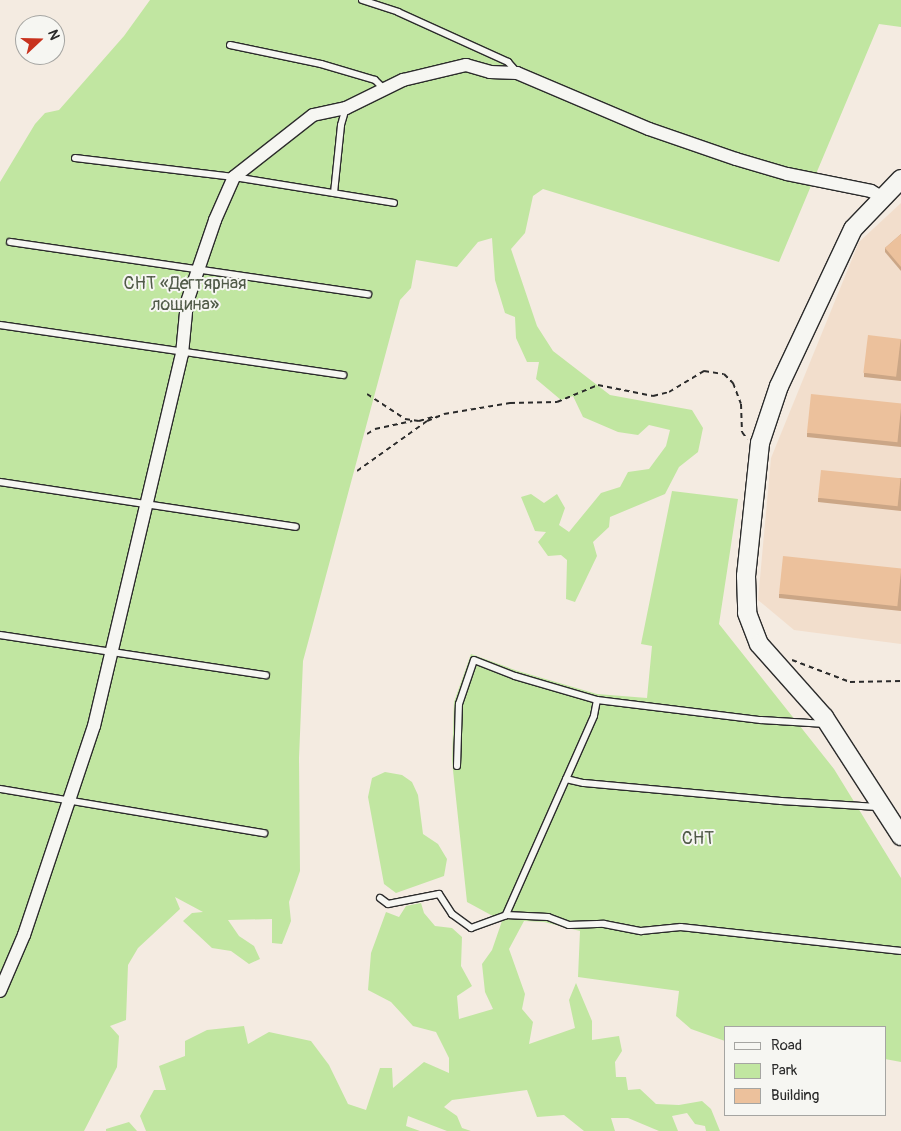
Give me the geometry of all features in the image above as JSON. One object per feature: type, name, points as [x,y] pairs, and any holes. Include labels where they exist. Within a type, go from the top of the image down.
[{"type":"street","points":[[0,991],[24,935],[66,801],[94,726],[109,650],[182,354],[187,302],[234,177],[312,115],[346,108],[403,80],[466,65],[490,72],[517,73],[649,128],[736,159],[787,174],[854,186],[883,198]]},
{"type":"street","points":[[901,179],[853,229],[779,386],[759,456],[746,576],[747,613],[759,644],[829,724],[901,836]]},
{"type":"lane","points":[[362,0],[398,12],[508,62],[517,73]]},
{"type":"lane","points":[[230,45],[321,64],[375,80],[384,89]]},
{"type":"lane","points":[[334,193],[341,125],[346,108]]},
{"type":"lane","points":[[75,158],[234,177],[394,203]]},
{"type":"lane","points":[[10,242],[198,271],[368,294]]},
{"type":"lane","points":[[0,325],[182,354],[343,375]]},
{"type":"lane","points":[[0,482],[147,502],[296,528]]},
{"type":"lane","points":[[0,635],[266,675]]},
{"type":"lane","points":[[457,766],[459,704],[474,660],[515,676],[597,700],[761,720],[829,724]]},
{"type":"lane","points":[[506,915],[594,716],[597,700]]},
{"type":"lane","points":[[566,779],[584,784],[762,800],[882,807]]},
{"type":"lane","points":[[0,790],[264,833]]},
{"type":"lane","points":[[380,898],[388,904],[439,894],[452,914],[471,928],[506,915],[548,917],[569,925],[604,924],[641,931],[681,927],[901,951]]},
{"type":"path","points":[[367,434],[375,429],[444,414],[510,403],[557,402],[598,385],[653,396],[669,392],[704,371],[716,371],[724,374],[733,383],[741,404],[742,432],[759,456]]},
{"type":"path","points":[[367,394],[405,419],[419,420]]},
{"type":"path","points":[[357,470],[427,421],[444,414]]},
{"type":"path","points":[[775,662],[790,660],[805,662],[850,682],[901,681]]},
{"type":"shaded area","points":[[901,203],[901,644],[794,630],[758,600],[771,458],[859,242]]},
{"type":"green space","name":"СНТ «Дегтярная лощина»","points":[[150,0],[901,0],[901,27],[879,24],[779,262],[543,189],[533,196],[525,233],[511,249],[537,326],[553,351],[610,395],[692,410],[703,428],[698,452],[679,467],[665,494],[610,517],[609,527],[593,542],[597,556],[575,602],[566,599],[567,560],[561,555],[548,556],[538,542],[546,532],[535,531],[521,497],[531,494],[544,503],[557,494],[565,508],[559,525],[569,532],[601,493],[620,487],[628,472],[649,469],[666,446],[670,430],[649,425],[638,435],[618,432],[583,417],[573,396],[561,400],[536,379],[539,362],[527,362],[516,338],[515,317],[505,313],[495,280],[492,238],[478,242],[457,267],[416,260],[411,288],[400,300],[303,661],[299,758],[300,871],[289,902],[291,921],[282,944],[272,943],[272,919],[228,920],[239,936],[254,946],[260,959],[249,964],[231,951],[212,948],[183,921],[192,913],[203,912],[175,897],[180,909],[138,948],[128,965],[126,1020],[110,1026],[119,1036],[117,1067],[84,1131],[0,1131],[0,182],[35,124],[45,113],[59,110],[124,36]]},
{"type":"green space","name":"СНТ","points":[[672,491],[738,499],[719,624],[834,769],[901,878],[901,1062],[886,1059],[886,1026],[724,1026],[724,1041],[691,1029],[676,1016],[679,991],[578,977],[580,931],[544,922],[524,921],[509,949],[525,994],[522,1009],[533,1022],[529,1044],[575,1028],[569,1000],[576,983],[592,1021],[592,1040],[619,1036],[622,1051],[615,1062],[616,1077],[626,1077],[628,1090],[640,1089],[656,1104],[679,1105],[702,1101],[711,1109],[720,1131],[706,1131],[705,1126],[695,1124],[687,1113],[672,1116],[678,1131],[659,1131],[628,1118],[611,1118],[615,1131],[584,1131],[564,1115],[537,1117],[527,1090],[452,1100],[444,1107],[457,1116],[462,1128],[471,1131],[447,1131],[408,1116],[406,1126],[420,1131],[146,1131],[140,1116],[154,1090],[166,1090],[159,1066],[185,1056],[185,1041],[207,1030],[244,1026],[248,1044],[269,1032],[311,1041],[329,1065],[348,1104],[366,1110],[380,1068],[392,1068],[393,1088],[424,1062],[449,1073],[449,1058],[436,1032],[413,1026],[391,1002],[368,990],[371,953],[386,912],[399,917],[406,906],[421,903],[424,913],[435,926],[452,928],[462,937],[461,966],[472,986],[457,996],[459,1019],[493,1009],[485,992],[482,964],[492,950],[502,921],[467,902],[452,761],[454,702],[471,654],[518,671],[597,694],[647,698],[652,646],[641,644]]},
{"type":"green space","points":[[385,772],[402,775],[412,782],[418,795],[423,834],[438,844],[447,859],[444,876],[396,893],[384,884],[368,797],[372,778]]},
{"type":"green space","points":[[129,1122],[137,1131],[106,1131],[106,1129]]},
{"type":"building","points":[[901,234],[901,267],[885,248]]},
{"type":"building","points":[[868,335],[901,339],[896,377],[863,373]]},
{"type":"building","points":[[811,394],[901,403],[897,442],[807,433]]},
{"type":"building","points":[[821,470],[901,478],[898,506],[818,498]]},
{"type":"building","points":[[783,556],[901,568],[897,606],[779,594]]}]
